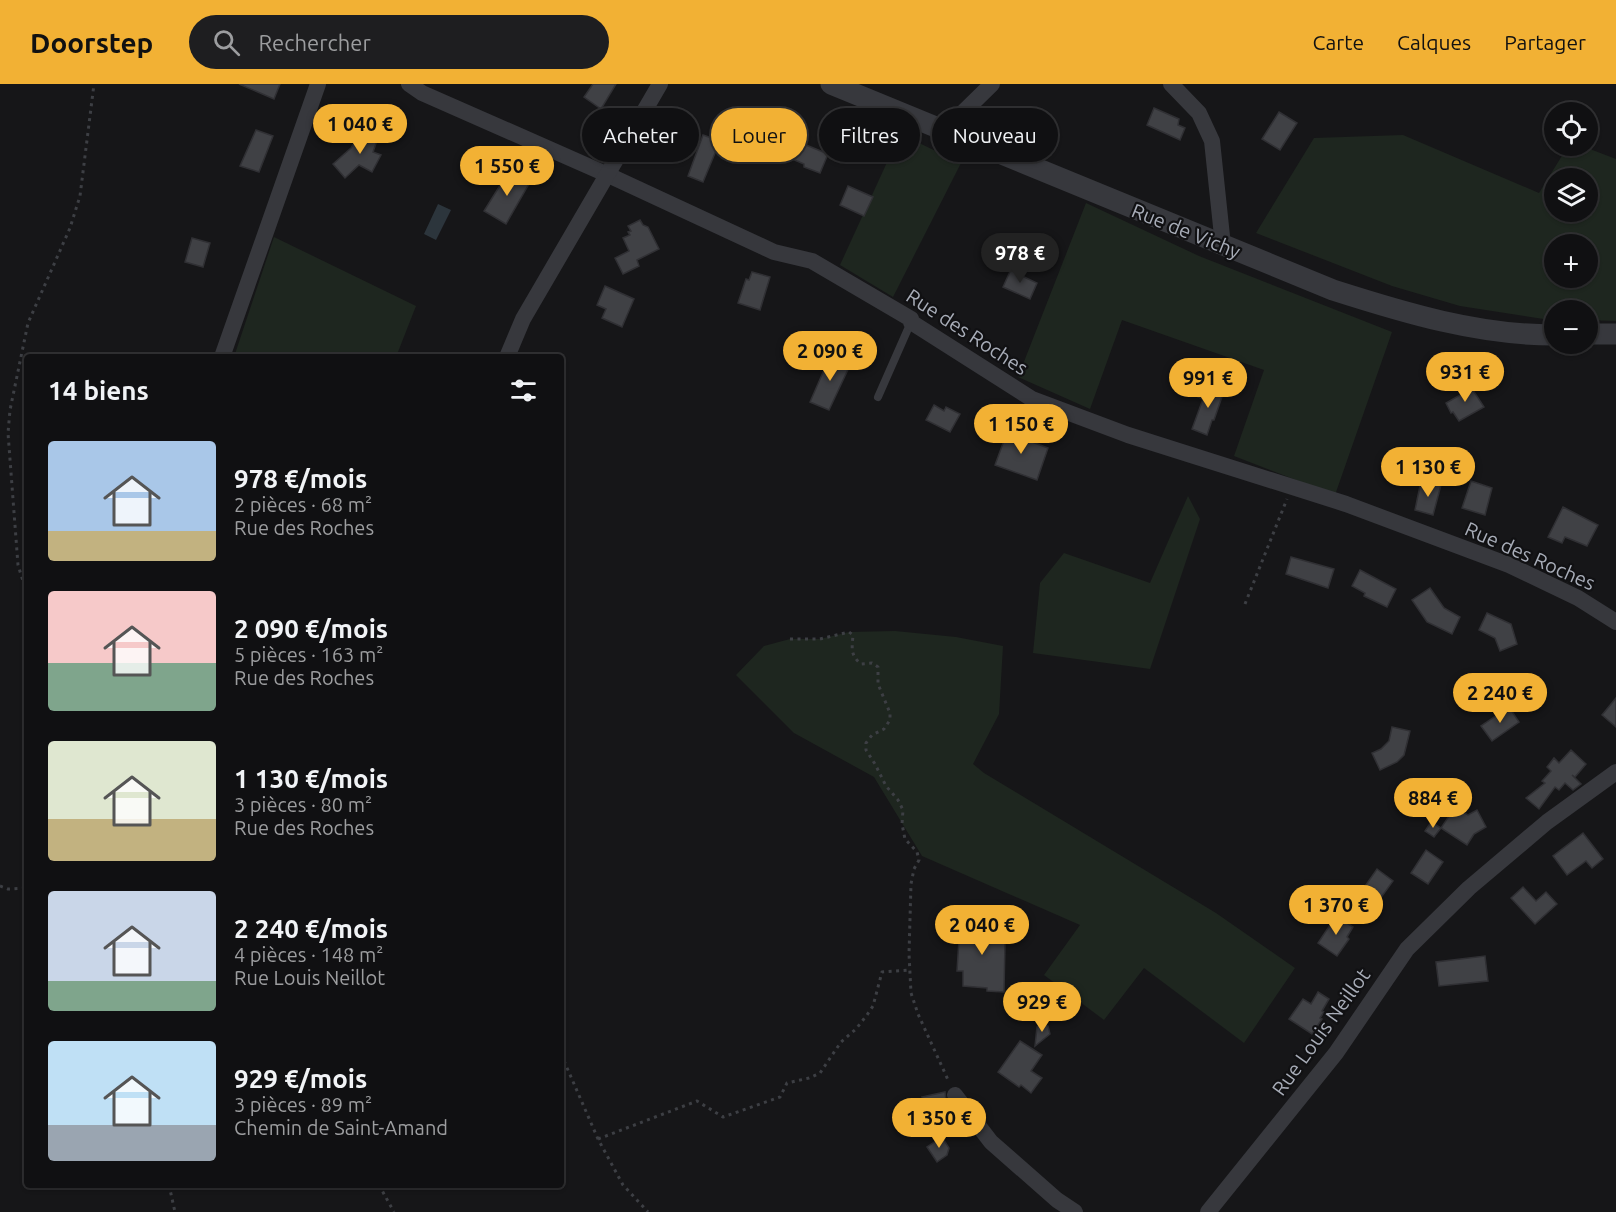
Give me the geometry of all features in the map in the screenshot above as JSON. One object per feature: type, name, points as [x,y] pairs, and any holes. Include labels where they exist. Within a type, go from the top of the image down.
[{"type":"street","points":[[223,354],[318,84]]},
{"type":"street","name":"Rue des Roches","points":[[409,84],[422,93],[606,174],[774,252],[812,261],[910,319],[911,322],[1032,399],[1128,435],[1346,504],[1509,565],[1578,597],[1616,622]]},
{"type":"street","points":[[508,354],[523,319],[660,84]]},
{"type":"street","name":"Rue de Vichy","points":[[831,84],[932,126]]},
{"type":"street","points":[[967,108],[992,84]]},
{"type":"street","points":[[1171,84],[1199,113],[1212,141],[1222,236],[1220,245]]},
{"type":"street","name":"Rue de Vichy","points":[[1019,162],[1333,290],[1401,312],[1469,327],[1544,334]]},
{"type":"street","points":[[1598,334],[1616,334]]},
{"type":"street","name":"Rue Louis Neillot","points":[[1208,1212],[1336,1053],[1407,949],[1469,888],[1538,830],[1616,772]]},
{"type":"street","points":[[955,1095],[991,1142],[1057,1200],[1075,1212]]},
{"type":"lane","points":[[878,397],[911,322]]},
{"type":"path","points":[[24,584],[18,565],[8,433],[10,410],[28,323],[70,228],[80,196],[94,84]]},
{"type":"path","points":[[1245,604],[1292,487]]},
{"type":"path","points":[[790,639],[820,639],[849,632],[854,635],[852,651],[854,658],[861,664],[872,663],[878,667],[878,684],[890,717],[884,729],[872,735],[866,743],[866,750],[886,786],[898,800],[903,810],[902,824],[905,839],[917,852],[919,860],[914,869],[911,884],[911,993],[918,1014],[955,1095]]},
{"type":"path","points":[[0,886],[8,889],[24,888]]},
{"type":"path","points":[[598,1139],[697,1101],[723,1117],[780,1097],[787,1083],[819,1073],[841,1042],[856,1029],[873,1006],[882,972],[910,970]]},
{"type":"path","points":[[564,1061],[598,1139],[623,1185],[648,1212]]},
{"type":"path","points":[[170,1188],[175,1212]]},
{"type":"path","points":[[381,1188],[394,1212]]},
{"type":"shaded area","points":[[1403,135],[1539,193],[1544,185],[1544,222],[1598,222],[1598,168],[1554,168],[1562,156],[1598,156],[1598,152],[1616,159],[1616,321],[1598,320],[1598,300],[1544,300],[1544,319],[1460,306],[1392,286],[1256,233],[1314,138]]},
{"type":"shaded area","points":[[920,144],[932,149],[932,162],[961,163],[893,297],[840,265],[887,162],[920,162]]},
{"type":"shaded area","points":[[1086,203],[1199,256],[1392,332],[1335,495],[1234,456],[1264,370],[1122,320],[1090,409],[1018,377]]},
{"type":"shaded area","points":[[438,204],[451,210],[436,240],[424,234]]},
{"type":"shaded area","points":[[274,237],[416,306],[397,354],[235,354]]},
{"type":"shaded area","points":[[1188,496],[1200,519],[1150,669],[1033,653],[1040,583],[1064,553],[1150,583]]},
{"type":"shaded area","points":[[895,631],[956,637],[1003,646],[999,714],[973,764],[984,773],[1216,913],[1295,968],[1244,1043],[1144,968],[1104,1020],[1044,975],[1080,925],[922,856],[874,777],[794,733],[736,675],[764,646],[790,639],[820,639],[849,632]]},
{"type":"building","points":[[239,84],[280,84],[274,99]]},
{"type":"building","points":[[593,84],[616,84],[602,108],[584,97]]},
{"type":"building","points":[[1154,108],[1179,119],[1178,125],[1185,128],[1180,140],[1147,125]]},
{"type":"building","points":[[1279,112],[1297,123],[1280,150],[1262,139]]},
{"type":"building","points":[[364,129],[379,135],[373,152],[381,155],[372,172],[359,165],[345,178],[333,164],[351,148],[355,141],[359,143]]},
{"type":"building","points":[[256,130],[273,136],[259,172],[240,166]]},
{"type":"building","points":[[703,135],[711,138],[711,162],[703,182],[688,176],[693,162],[699,162],[699,146]]},
{"type":"building","points":[[807,145],[819,150],[819,162],[825,162],[820,173],[804,167],[804,164],[799,162],[807,162]]},
{"type":"building","points":[[509,171],[530,182],[506,224],[484,211]]},
{"type":"building","points":[[848,186],[873,197],[864,216],[840,205]]},
{"type":"building","points":[[640,220],[648,227],[659,249],[637,260],[639,266],[623,274],[615,258],[629,251],[623,238],[630,235],[628,232],[631,231],[628,226]]},
{"type":"building","points":[[192,238],[210,243],[203,267],[185,262]]},
{"type":"building","points":[[1012,267],[1023,273],[1022,276],[1037,283],[1030,299],[1003,287]]},
{"type":"building","points":[[752,272],[770,277],[760,310],[738,303],[746,279],[749,280]]},
{"type":"building","points":[[605,286],[634,299],[622,327],[602,318],[606,309],[597,305]]},
{"type":"building","points":[[831,354],[851,363],[829,410],[810,402]]},
{"type":"building","points":[[1207,385],[1224,391],[1207,435],[1192,429],[1203,399],[1198,397]]},
{"type":"building","points":[[1467,385],[1471,387],[1484,407],[1459,421],[1453,412],[1451,413],[1446,403],[1462,394],[1459,387]]},
{"type":"building","points":[[934,405],[944,411],[946,407],[960,414],[950,432],[926,420]]},
{"type":"building","points":[[1009,427],[1021,431],[1019,437],[1048,448],[1037,480],[995,465]]},
{"type":"building","points":[[1421,481],[1441,485],[1433,515],[1415,510]]},
{"type":"building","points":[[1471,481],[1492,488],[1485,515],[1462,508]]},
{"type":"building","points":[[1563,507],[1598,525],[1587,546],[1565,537],[1562,543],[1548,537]]},
{"type":"building","points":[[1291,557],[1334,569],[1328,588],[1286,574]]},
{"type":"building","points":[[1360,570],[1396,589],[1387,607],[1364,596],[1365,593],[1352,586]]},
{"type":"building","points":[[1430,588],[1444,608],[1460,617],[1452,634],[1427,622],[1412,600]]},
{"type":"building","points":[[1487,613],[1511,624],[1517,644],[1500,651],[1495,638],[1479,630]]},
{"type":"building","points":[[1616,698],[1616,727],[1602,715]]},
{"type":"building","points":[[1509,707],[1519,722],[1492,741],[1481,726]]},
{"type":"building","points":[[1392,727],[1410,731],[1404,755],[1397,762],[1380,770],[1372,753],[1381,749],[1389,741]]},
{"type":"building","points":[[1571,750],[1586,764],[1575,777],[1572,775],[1581,784],[1573,790],[1565,783],[1559,790],[1555,787],[1539,809],[1526,798],[1545,783],[1542,781],[1551,771],[1547,767],[1554,758],[1559,763]]},
{"type":"building","points":[[1455,807],[1468,815],[1477,810],[1486,827],[1474,834],[1467,845],[1441,828]]},
{"type":"building","points":[[1431,822],[1441,828],[1434,837],[1425,831]]},
{"type":"building","points":[[1583,833],[1603,859],[1592,868],[1586,861],[1567,875],[1553,856]]},
{"type":"building","points":[[1426,850],[1443,862],[1428,884],[1411,873]]},
{"type":"building","points":[[1377,869],[1393,881],[1377,903],[1361,892]]},
{"type":"building","points":[[1523,887],[1536,901],[1546,892],[1557,904],[1535,924],[1511,898]]},
{"type":"building","points":[[1336,916],[1353,927],[1347,937],[1349,939],[1337,956],[1318,943]]},
{"type":"building","points":[[960,923],[1002,924],[1002,942],[1005,942],[1004,992],[963,986],[963,971],[957,971]]},
{"type":"building","points":[[1485,956],[1488,981],[1439,986],[1436,962]]},
{"type":"building","points":[[1318,992],[1329,999],[1322,1011],[1324,1012],[1320,1018],[1322,1019],[1312,1034],[1289,1019],[1303,999],[1311,1004]]},
{"type":"building","points":[[1044,1024],[1048,1026],[1050,1034],[1035,1046],[1037,1027]]},
{"type":"building","points":[[1020,1041],[1042,1055],[1031,1071],[1042,1078],[1031,1093],[998,1072]]},
{"type":"building","points":[[945,1092],[946,1100],[928,1108],[922,1097]]},
{"type":"building","points":[[942,1137],[949,1148],[947,1155],[937,1162],[927,1147]]}]
